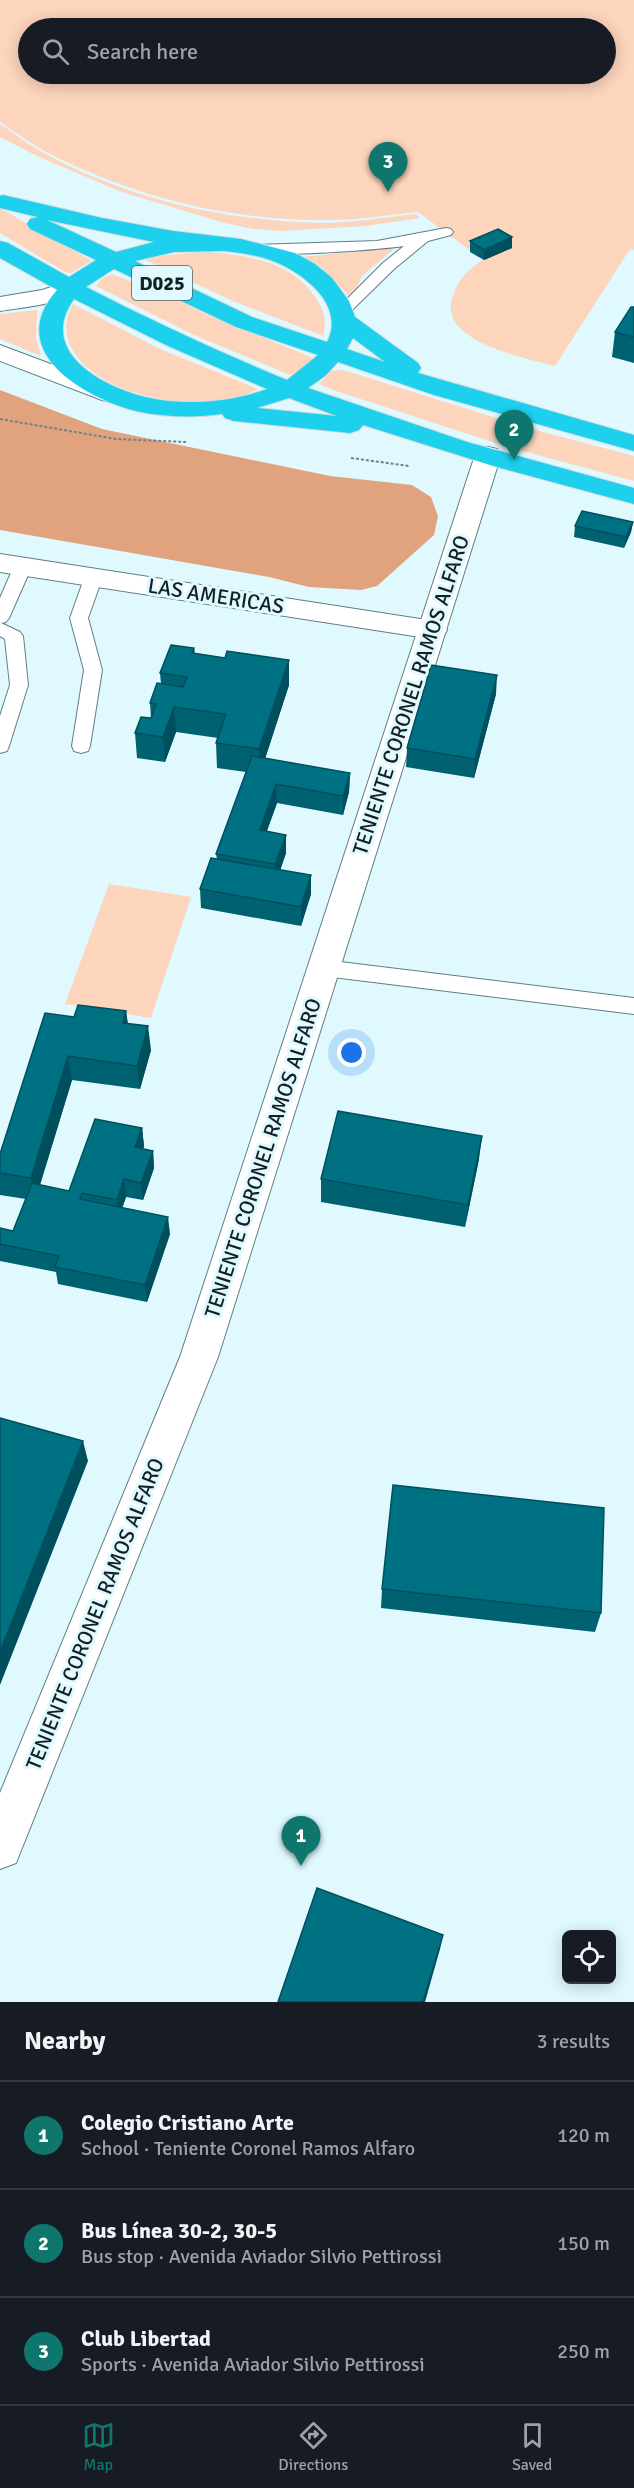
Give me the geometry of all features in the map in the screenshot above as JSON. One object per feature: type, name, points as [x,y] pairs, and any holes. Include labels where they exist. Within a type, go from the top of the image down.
[{"type":"highway","points":[[2,201],[113,228],[255,249],[300,265],[331,290],[343,316],[390,356],[443,390]]},
{"type":"highway","name":"D025","points":[[2,201],[47,230],[244,322],[443,390],[634,443]]},
{"type":"highway","points":[[228,244],[168,246],[139,252],[90,273],[70,288],[58,304],[52,321],[52,339],[59,356],[72,372],[91,386],[135,403],[417,434]]},
{"type":"highway","name":"D025","points":[[0,248],[70,288],[173,340],[288,389],[488,456],[634,496]]},
{"type":"highway","points":[[188,410],[240,405],[288,389],[320,369],[341,338],[343,316]]},
{"type":"street","points":[[0,304],[46,296],[70,288]]},
{"type":"street","points":[[0,352],[111,395]]},
{"type":"street","name":"TENIENTE CORONEL RAMOS ALFARO","points":[[0,1847],[199,1357],[488,456]]},
{"type":"street","name":"LAS AMERICAS","points":[[11,564],[433,630]]},
{"type":"lane","points":[[255,249],[356,245],[423,239],[446,232]]},
{"type":"lane","points":[[343,316],[375,276],[423,239]]},
{"type":"lane","points":[[0,618],[11,564]]},
{"type":"lane","points":[[81,746],[93,670],[79,618],[94,576]]},
{"type":"lane","points":[[0,629],[14,636],[20,685],[0,746]]},
{"type":"lane","points":[[324,968],[634,1006]]},
{"type":"shaded area","points":[[0,0],[634,0],[634,250],[630,249],[555,366],[488,346],[471,337],[459,326],[452,314],[454,292],[464,276],[483,260],[418,212],[327,220],[255,216],[219,211],[184,204],[116,183],[25,139],[0,122]]},
{"type":"shaded area","points":[[0,124],[36,149],[74,168],[142,195],[177,204],[248,218],[285,221],[333,223],[416,214],[420,218],[366,226],[280,231],[253,229],[221,222],[122,192],[39,157],[0,137]]},
{"type":"shaded area","points":[[0,208],[91,261],[71,273],[65,272],[0,233]]},
{"type":"shaded area","points":[[395,248],[362,276],[353,296],[350,297],[321,267],[301,257]]},
{"type":"shaded area","points":[[206,252],[252,258],[281,268],[293,275],[305,285],[321,306],[325,320],[323,336],[233,301],[145,260],[157,256]]},
{"type":"shaded area","points":[[112,274],[311,357],[312,360],[304,368],[290,375],[194,335],[96,286],[103,278]]},
{"type":"shaded area","points":[[73,304],[160,349],[258,389],[237,397],[211,402],[183,402],[154,398],[126,390],[101,378],[82,362],[69,343],[66,323]]},
{"type":"shaded area","points":[[37,310],[36,338],[41,356],[0,339],[0,314]]},
{"type":"shaded area","points":[[343,370],[528,428],[634,456],[634,481],[508,447],[319,384],[331,371]]},
{"type":"shaded area","points":[[0,390],[102,429],[330,476],[412,485],[431,497],[438,516],[434,535],[377,586],[361,590],[309,587],[269,577],[0,530]]},
{"type":"shaded area","points":[[109,884],[191,897],[151,1018],[65,1004]]},
{"type":"building","points":[[498,229],[512,237],[484,250],[470,241]]},
{"type":"building","points":[[631,307],[634,307],[634,337],[615,332]]},
{"type":"building","points":[[582,511],[633,522],[626,537],[575,526]]},
{"type":"building","points":[[171,645],[194,648],[192,653],[225,658],[227,651],[289,660],[259,749],[216,743],[226,714],[174,707],[163,737],[135,733],[141,717],[151,718],[156,704],[150,703],[157,683],[183,687],[187,677],[160,673]]},
{"type":"building","points":[[431,665],[497,675],[475,759],[407,748]]},
{"type":"building","points":[[252,756],[350,773],[343,796],[276,784],[260,830],[286,835],[275,864],[216,854]]},
{"type":"building","points":[[211,858],[311,875],[301,907],[200,889]]},
{"type":"building","points":[[78,1005],[126,1011],[123,1023],[148,1026],[137,1066],[68,1056],[31,1178],[0,1173],[0,1154],[45,1013],[74,1017]]},
{"type":"building","points":[[338,1111],[482,1136],[468,1205],[321,1179]]},
{"type":"building","points":[[95,1119],[142,1128],[135,1147],[153,1151],[141,1183],[124,1179],[117,1200],[82,1193],[80,1199],[168,1217],[145,1285],[55,1267],[59,1256],[0,1244],[0,1228],[13,1231],[32,1183],[69,1191]]},
{"type":"building","points":[[0,1418],[83,1441],[0,1652]]},
{"type":"building","points":[[393,1485],[604,1508],[601,1613],[382,1589]]},
{"type":"building","points":[[317,1888],[443,1935],[423,2002],[278,2002]]},
{"type":"place","name":"Club Libertad","points":[[388,192]]},
{"type":"place","name":"Bus Línea 30-2, 30-5","points":[[514,460]]},
{"type":"place","name":"Colegio Cristiano Arte","points":[[301,1866]]}]
